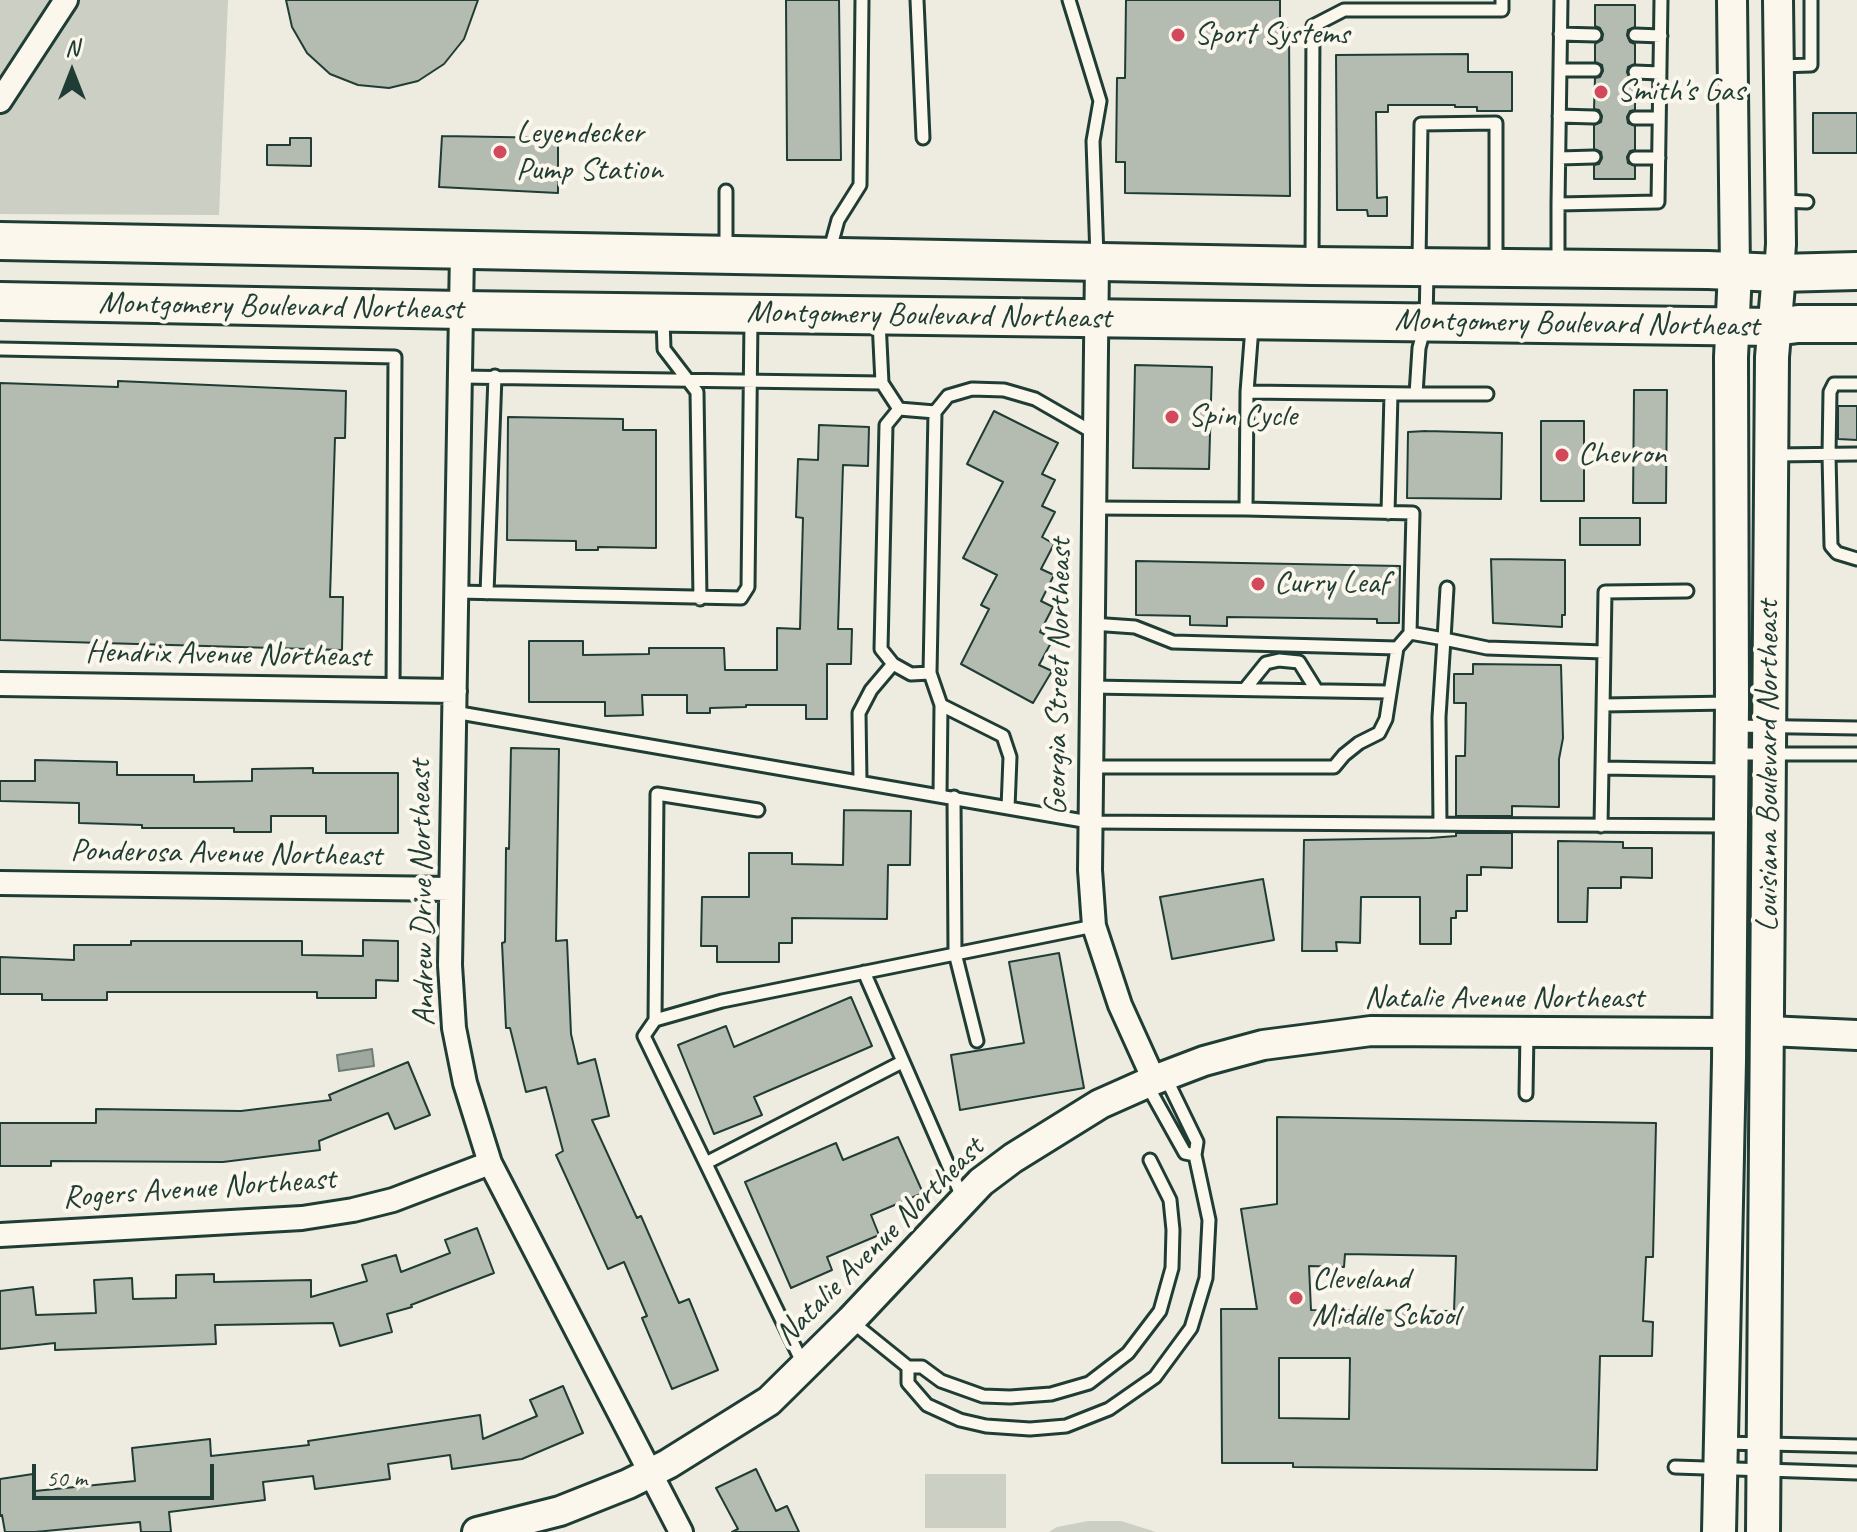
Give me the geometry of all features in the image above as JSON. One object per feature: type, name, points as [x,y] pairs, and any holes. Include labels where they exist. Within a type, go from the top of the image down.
[{"type":"main road","name":"Montgomery Boulevard Northeast","points":[[0,241],[1097,263],[1779,273],[1857,271]]},
{"type":"main road","name":"Louisiana Boulevard Northeast","points":[[1719,1532],[1729,1033],[1731,324],[1735,271]]},
{"type":"main road","name":"Louisiana Boulevard Northeast","points":[[1763,1532],[1771,455],[1779,273]]},
{"type":"main road","name":"Montgomery Boulevard Northeast","points":[[0,301],[1775,327],[1857,324]]},
{"type":"street","points":[[0,101],[66,0]]},
{"type":"street","name":"Louisiana Boulevard Northeast","points":[[1732,0],[1735,271]]},
{"type":"street","name":"Louisiana Boulevard Northeast","points":[[1778,0],[1779,66],[1794,201],[1779,273]]},
{"type":"street","name":"Andrew Drive Northeast","points":[[462,251],[450,965],[454,1028],[465,1083],[490,1163],[681,1532]]},
{"type":"street","name":"Georgia Street Northeast","points":[[1097,263],[1089,822],[1094,926],[1120,1005],[1155,1080]]},
{"type":"street","name":"Hendrix Avenue Northeast","points":[[0,684],[393,689],[454,701]]},
{"type":"street","name":"Ponderosa Avenue Northeast","points":[[0,883],[451,889]]},
{"type":"street","name":"Natalie Avenue Northeast","points":[[477,1532],[560,1511],[650,1473],[769,1401],[851,1320],[981,1182],[1013,1158],[1100,1104],[1155,1080],[1204,1061],[1263,1045],[1371,1031],[1729,1033]]},
{"type":"street","points":[[1768,1031],[1857,1035]]},
{"type":"street","name":"Rogers Avenue Northeast","points":[[0,1235],[302,1218],[393,1200],[490,1163]]},
{"type":"lane","points":[[827,257],[838,220],[860,185],[862,0]]},
{"type":"lane","points":[[917,0],[923,138]]},
{"type":"lane","points":[[1069,0],[1100,101],[1093,141],[1097,263]]},
{"type":"lane","points":[[1312,266],[1313,26],[1344,10],[1502,10],[1502,0]]},
{"type":"lane","points":[[1558,269],[1561,0]]},
{"type":"lane","points":[[1558,204],[1658,202],[1661,0]]},
{"type":"lane","points":[[1779,66],[1811,65],[1811,0]]},
{"type":"lane","points":[[1560,34],[1595,35]]},
{"type":"lane","points":[[1635,35],[1661,36]]},
{"type":"lane","points":[[1560,70],[1595,70]]},
{"type":"lane","points":[[1635,72],[1660,73]]},
{"type":"lane","points":[[1559,116],[1594,117]]},
{"type":"lane","points":[[1635,118],[1659,118]]},
{"type":"lane","points":[[1416,394],[1419,348],[1426,322],[1421,124],[1496,123],[1496,269]]},
{"type":"lane","points":[[1559,158],[1594,157]]},
{"type":"lane","points":[[1635,158],[1659,158]]},
{"type":"lane","points":[[726,191],[726,255]]},
{"type":"lane","points":[[663,313],[664,349],[697,392],[700,599]]},
{"type":"lane","points":[[457,592],[741,598],[748,587],[751,314]]},
{"type":"lane","points":[[879,315],[882,383],[899,409]]},
{"type":"lane","points":[[1246,509],[1247,392],[1252,319]]},
{"type":"lane","points":[[0,349],[395,357],[393,689]]},
{"type":"lane","points":[[487,593],[495,376]]},
{"type":"lane","points":[[460,377],[882,383]]},
{"type":"lane","points":[[1857,384],[1834,384],[1830,392],[1829,455],[1831,546],[1837,553],[1857,559]]},
{"type":"lane","points":[[940,795],[941,705],[930,673],[935,412],[948,396],[972,389],[1004,390],[1035,399],[1094,433]]},
{"type":"lane","points":[[1247,392],[1487,394]]},
{"type":"lane","points":[[1388,513],[1391,394]]},
{"type":"lane","points":[[899,409],[935,412]]},
{"type":"lane","points":[[899,409],[886,425],[881,649],[893,664],[911,674],[930,673]]},
{"type":"lane","points":[[1771,455],[1857,454]]},
{"type":"lane","points":[[1090,767],[1334,767],[1351,749],[1379,733],[1386,719],[1397,648],[1410,633],[1413,513],[1093,508]]},
{"type":"lane","points":[[1440,824],[1439,717],[1447,588]]},
{"type":"lane","points":[[1601,826],[1605,592],[1687,591]]},
{"type":"lane","points":[[1092,624],[1135,627],[1173,642],[1397,648]]},
{"type":"lane","points":[[1410,633],[1487,648],[1604,652]]},
{"type":"lane","points":[[1245,689],[1266,663],[1279,660],[1299,662],[1317,691]]},
{"type":"lane","points":[[860,781],[859,713],[871,690],[893,664]]},
{"type":"lane","points":[[1091,687],[1389,692]]},
{"type":"lane","points":[[454,701],[860,781],[1089,822],[1730,826]]},
{"type":"lane","points":[[941,705],[1003,736],[1010,757],[1008,808]]},
{"type":"lane","points":[[1603,705],[1731,738],[1768,740],[1857,754]]},
{"type":"lane","points":[[1602,768],[1731,738],[1768,740],[1857,728]]},
{"type":"lane","points":[[758,810],[657,794],[655,1020],[644,1036],[804,1366]]},
{"type":"lane","points":[[954,797],[955,953],[977,1041]]},
{"type":"lane","points":[[655,1020],[722,1001],[1094,926]]},
{"type":"lane","points":[[864,972],[964,1201]]},
{"type":"lane","points":[[1526,1094],[1527,1031]]},
{"type":"lane","points":[[706,1163],[902,1062]]},
{"type":"lane","points":[[1155,1080],[1185,1153],[1195,1155]]},
{"type":"lane","points":[[908,1367],[908,1383],[927,1405],[960,1420],[986,1426],[1030,1429],[1066,1426],[1109,1409],[1155,1377],[1191,1328],[1206,1278],[1209,1220],[1195,1155],[1197,1142],[1155,1080]]},
{"type":"lane","points":[[851,1320],[908,1367],[922,1367],[941,1381],[983,1396],[1051,1394],[1089,1383],[1128,1353],[1160,1311],[1172,1268],[1170,1200],[1150,1160]]},
{"type":"lane","points":[[1675,1467],[1720,1456],[1765,1457],[1857,1446]]},
{"type":"lane","points":[[1720,1456],[1765,1457],[1857,1473]]},
{"type":"shaded area","points":[[0,0],[228,0],[219,215],[0,214]]},
{"type":"shaded area","points":[[372,1049],[374,1066],[339,1071],[337,1055]]},
{"type":"shaded area","points":[[925,1474],[1006,1474],[1006,1528],[925,1528]]},
{"type":"shaded area","points":[[1088,1521],[1121,1521],[1156,1532],[1049,1532],[1057,1527]]},
{"type":"building","points":[[286,0],[478,0],[464,39],[444,64],[418,81],[389,88],[358,85],[330,74],[307,53],[292,27]]},
{"type":"building","points":[[786,0],[839,0],[841,160],[787,160]]},
{"type":"building","points":[[1126,0],[1280,0],[1280,28],[1289,28],[1290,196],[1125,193],[1125,162],[1116,162],[1117,78],[1125,78]]},
{"type":"building","name":"Smith's Gas","points":[[1595,5],[1635,5],[1635,27],[1628,30],[1627,35],[1630,42],[1635,44],[1635,64],[1628,67],[1627,72],[1630,79],[1635,80],[1635,110],[1630,111],[1627,117],[1628,123],[1635,126],[1635,150],[1630,151],[1627,157],[1628,163],[1635,166],[1635,179],[1594,179],[1594,165],[1599,164],[1602,158],[1601,152],[1594,149],[1594,125],[1601,122],[1602,116],[1599,110],[1594,109],[1595,78],[1600,77],[1603,71],[1602,65],[1595,62],[1595,44],[1602,40],[1603,34],[1595,26]]},
{"type":"building","points":[[1468,54],[1468,72],[1512,72],[1512,111],[1477,111],[1477,107],[1455,105],[1388,105],[1388,112],[1376,112],[1377,198],[1387,197],[1387,216],[1368,216],[1367,210],[1337,210],[1336,55]]},
{"type":"building","points":[[1813,113],[1857,113],[1857,153],[1813,153]]},
{"type":"building","name":"Leyendecker Pump Station","points":[[442,136],[558,138],[558,193],[439,187]]},
{"type":"building","points":[[290,138],[311,138],[311,166],[267,165],[267,145],[290,145]]},
{"type":"building","name":"Spin Cycle","points":[[1135,365],[1212,367],[1209,469],[1133,468]]},
{"type":"building","points":[[118,381],[346,391],[345,438],[335,438],[330,597],[343,597],[342,650],[0,640],[0,383],[118,387]]},
{"type":"building","points":[[1634,390],[1667,390],[1666,503],[1633,503]]},
{"type":"building","points":[[1838,406],[1857,406],[1857,440],[1838,439]]},
{"type":"building","points":[[994,411],[1058,443],[1042,474],[1055,480],[1042,506],[1055,512],[1042,537],[1054,544],[1041,569],[1054,575],[1041,601],[1053,607],[1040,632],[1053,639],[1039,665],[1052,671],[1033,703],[961,664],[989,609],[981,605],[997,575],[963,558],[1003,482],[967,464]]},
{"type":"building","points":[[508,417],[623,419],[623,430],[656,430],[656,548],[598,547],[598,550],[576,550],[576,541],[507,540]]},
{"type":"building","points":[[1541,421],[1584,421],[1584,501],[1541,501]]},
{"type":"building","points":[[819,425],[869,427],[868,466],[843,465],[838,629],[852,629],[851,664],[827,664],[827,719],[806,719],[806,705],[746,705],[710,708],[710,713],[687,713],[687,695],[642,695],[643,715],[605,716],[605,702],[529,702],[529,641],[583,641],[583,655],[649,654],[649,648],[724,648],[725,670],[777,670],[777,628],[800,629],[803,518],[796,517],[798,459],[818,460]]},
{"type":"building","points":[[1408,432],[1502,433],[1501,499],[1407,498]]},
{"type":"building","points":[[1580,518],[1640,518],[1640,545],[1580,545]]},
{"type":"building","points":[[1491,559],[1565,560],[1565,615],[1562,615],[1562,627],[1493,623]]},
{"type":"building","points":[[1136,561],[1400,566],[1399,623],[1377,623],[1377,619],[1227,617],[1227,626],[1190,625],[1190,616],[1136,615]]},
{"type":"building","points":[[1473,664],[1561,665],[1563,738],[1559,759],[1559,807],[1512,806],[1512,816],[1456,816],[1456,756],[1465,756],[1466,703],[1454,703],[1454,674],[1473,674]]},
{"type":"building","points":[[511,748],[559,749],[556,941],[567,940],[571,1034],[578,1064],[595,1059],[609,1116],[592,1120],[637,1218],[641,1216],[679,1303],[689,1299],[718,1370],[672,1389],[642,1318],[647,1316],[624,1262],[608,1269],[556,1155],[563,1151],[546,1087],[526,1092],[510,1028],[506,1028],[502,943],[505,942]]},
{"type":"building","points":[[35,760],[117,762],[117,775],[194,775],[194,782],[252,781],[252,769],[313,768],[313,773],[398,773],[398,833],[326,833],[326,816],[271,816],[271,832],[79,823],[79,803],[0,801],[0,781],[35,781]]},
{"type":"building","points":[[844,810],[911,811],[910,865],[888,865],[887,919],[792,918],[792,943],[779,943],[779,962],[717,962],[717,946],[701,946],[702,897],[749,897],[749,853],[792,853],[792,864],[843,865]]},
{"type":"building","points":[[1456,833],[1512,833],[1512,868],[1481,867],[1481,875],[1467,875],[1467,911],[1456,911],[1456,918],[1451,918],[1451,944],[1420,944],[1420,897],[1361,897],[1360,943],[1336,942],[1337,951],[1302,951],[1304,840],[1430,838],[1456,836]]},
{"type":"building","points":[[1558,841],[1623,842],[1623,848],[1652,848],[1652,878],[1621,877],[1621,888],[1588,888],[1587,922],[1558,922]]},
{"type":"building","points":[[1263,879],[1274,940],[1172,959],[1160,897]]},
{"type":"building","points":[[363,940],[398,941],[398,981],[376,980],[376,998],[317,998],[317,992],[107,992],[107,1000],[42,1000],[42,994],[0,994],[0,957],[74,960],[74,945],[131,945],[131,941],[302,941],[302,955],[363,956]]},
{"type":"building","points":[[1059,953],[1084,1088],[960,1110],[951,1055],[1024,1043],[1009,962]]},
{"type":"building","points":[[851,997],[872,1046],[754,1097],[762,1115],[714,1134],[678,1045],[726,1026],[734,1047]]},
{"type":"building","points":[[408,1062],[430,1115],[395,1129],[388,1113],[319,1141],[320,1150],[223,1162],[51,1161],[51,1166],[0,1166],[0,1123],[96,1123],[96,1109],[241,1111],[331,1100],[329,1095]]},
{"type":"building","name":"Cleveland Middle School","points":[[1277,1117],[1656,1123],[1653,1257],[1646,1257],[1643,1321],[1653,1322],[1652,1356],[1600,1356],[1597,1470],[1293,1467],[1293,1463],[1222,1463],[1221,1309],[1257,1309],[1241,1209],[1277,1204]],"holes":[[[1345,1254],[1456,1256],[1454,1311],[1311,1310],[1309,1266],[1344,1267]],[[1279,1358],[1350,1358],[1349,1419],[1279,1418]]]},
{"type":"building","points":[[898,1137],[923,1193],[871,1215],[879,1235],[827,1257],[832,1270],[791,1288],[745,1182],[836,1143],[843,1160]]},
{"type":"building","points":[[477,1228],[494,1273],[412,1307],[387,1314],[392,1332],[340,1346],[333,1323],[215,1325],[216,1344],[55,1350],[55,1343],[0,1349],[0,1291],[33,1287],[36,1315],[96,1313],[94,1280],[132,1278],[133,1299],[176,1298],[176,1275],[214,1274],[214,1282],[311,1280],[311,1297],[367,1281],[362,1265],[396,1255],[401,1272],[450,1253],[445,1240]]},
{"type":"building","points":[[563,1386],[583,1433],[522,1459],[452,1469],[450,1455],[388,1464],[390,1479],[315,1489],[313,1476],[263,1482],[265,1500],[169,1512],[171,1532],[141,1532],[140,1522],[5,1532],[0,1516],[0,1479],[33,1474],[35,1491],[135,1481],[132,1448],[210,1439],[211,1456],[309,1445],[308,1441],[480,1415],[483,1439],[537,1416],[530,1400]]},
{"type":"building","points":[[756,1469],[776,1511],[787,1506],[799,1532],[732,1532],[738,1529],[716,1488]]},
{"type":"place","name":"Sport Systems","points":[[1178,35]]},
{"type":"place","name":"Smith's Gas","points":[[1601,92]]},
{"type":"place","name":"Leyendecker Pump Station","points":[[500,152]]},
{"type":"place","name":"Spin Cycle","points":[[1172,417]]},
{"type":"place","name":"Chevron","points":[[1562,455]]},
{"type":"place","name":"Curry Leaf","points":[[1258,584]]},
{"type":"place","name":"Cleveland Middle School","points":[[1296,1298]]}]
